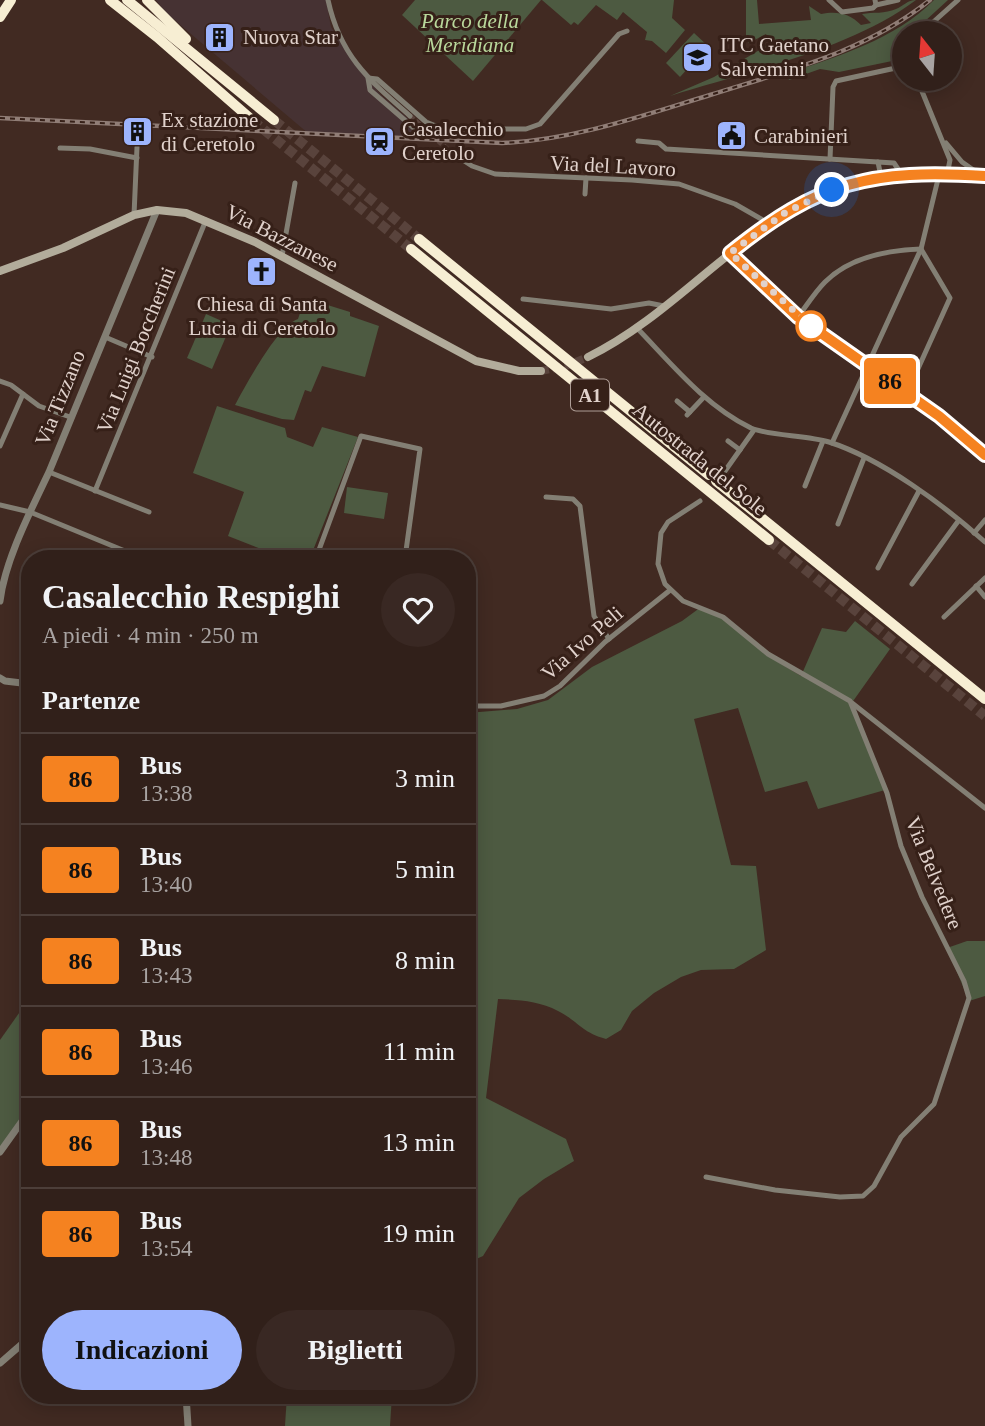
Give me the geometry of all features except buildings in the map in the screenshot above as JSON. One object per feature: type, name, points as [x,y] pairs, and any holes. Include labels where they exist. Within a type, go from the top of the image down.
[{"type":"highway","points":[[0,17],[11,0]]},
{"type":"highway","points":[[110,0],[252,120]]},
{"type":"highway","points":[[127,0],[274,120]]},
{"type":"highway","points":[[147,0],[250,99]]},
{"type":"highway","name":"Autostrada del Sole","points":[[419,239],[985,699]]},
{"type":"highway","name":"Autostrada del Sole","points":[[411,249],[769,540]]},
{"type":"main road","points":[[588,357],[636,327],[768,223],[822,193],[881,177],[983,176]]},
{"type":"main road","name":"Via Bazzanese","points":[[0,271],[63,248],[134,215],[157,210],[186,213],[282,256],[476,361],[499,368],[541,371]]},
{"type":"street","points":[[328,0],[333,22],[345,50],[368,78],[410,116]]},
{"type":"street","points":[[829,0],[842,12],[873,8],[875,2],[898,0]]},
{"type":"street","points":[[934,21],[958,0]]},
{"type":"street","points":[[368,78],[370,90],[415,129],[526,129],[540,124],[619,34],[627,31]]},
{"type":"street","points":[[830,159],[833,87],[836,81],[892,68]]},
{"type":"street","points":[[368,78],[377,79],[426,122],[441,128]]},
{"type":"street","points":[[832,443],[922,250],[943,175],[950,160],[922,91]]},
{"type":"street","points":[[943,139],[962,162],[983,176]]},
{"type":"street","points":[[638,141],[657,142],[666,149],[894,163],[902,175]]},
{"type":"street","points":[[134,215],[137,147]]},
{"type":"street","points":[[60,148],[90,149],[137,158]]},
{"type":"street","name":"Via del Lavoro","points":[[452,153],[472,166],[495,174],[679,184],[735,204],[768,223]]},
{"type":"street","points":[[878,162],[881,177]]},
{"type":"street","points":[[585,194],[586,178]]},
{"type":"street","points":[[282,256],[295,183]]},
{"type":"street","name":"Via Tizzano","points":[[0,598],[30,512],[157,210]]},
{"type":"street","name":"Via Luigi Boccherini","points":[[95,491],[206,220]]},
{"type":"street","points":[[798,317],[826,280],[852,265],[876,254],[922,250]]},
{"type":"street","points":[[907,393],[950,298],[922,250]]},
{"type":"street","points":[[730,253],[798,317],[984,451]]},
{"type":"street","points":[[523,299],[611,309],[654,303],[664,306]]},
{"type":"street","points":[[636,327],[704,397],[730,416],[754,430],[832,443],[864,458],[919,491],[985,542]]},
{"type":"street","points":[[105,337],[152,356]]},
{"type":"street","points":[[0,381],[11,385],[39,406],[70,417]]},
{"type":"street","points":[[0,446],[23,394]]},
{"type":"street","points":[[677,401],[689,414],[704,397]]},
{"type":"street","points":[[725,471],[754,430]]},
{"type":"street","points":[[319,550],[361,436],[420,449],[406,550]]},
{"type":"street","points":[[728,441],[740,450]]},
{"type":"street","points":[[805,486],[823,441]]},
{"type":"street","points":[[838,524],[864,458]]},
{"type":"street","points":[[49,472],[149,512]]},
{"type":"street","points":[[878,568],[919,491]]},
{"type":"street","points":[[545,497],[573,499],[580,506],[593,616],[608,639]]},
{"type":"street","points":[[701,501],[668,522],[661,533],[659,570],[669,591],[682,601],[723,617],[768,654],[850,701],[982,802],[985,808]]},
{"type":"street","points":[[0,505],[30,512],[123,550]]},
{"type":"street","points":[[912,584],[959,520]]},
{"type":"street","points":[[974,533],[985,520]]},
{"type":"street","points":[[944,617],[985,578]]},
{"type":"street","points":[[976,586],[985,597]]},
{"type":"street","name":"Via Ivo Peli","points":[[476,706],[501,706],[544,696],[560,686],[608,639],[669,591]]},
{"type":"street","points":[[0,678],[21,683]]},
{"type":"street","name":"Via Belvedere","points":[[706,1177],[775,1190],[840,1197],[863,1196],[874,1185],[901,1137],[934,1104],[954,1051],[969,998],[964,981],[911,872],[887,793],[850,701]]},
{"type":"street","points":[[0,1152],[21,1123]]},
{"type":"street","points":[[0,1363],[21,1345]]},
{"type":"street","points":[[187,1404],[188,1426]]},
{"type":"shaded area","points":[[156,0],[326,0],[331,27],[354,62],[381,95],[434,141],[309,134],[165,12]]},
{"type":"green space","name":"Parco della Meridiana","points":[[415,0],[541,0],[473,81],[402,15]]},
{"type":"green space","points":[[542,0],[674,0],[672,18],[685,30],[666,53],[652,41],[645,40],[647,32],[623,12],[617,20],[596,5],[578,25],[574,22],[571,25]]},
{"type":"green space","points":[[746,0],[757,0],[759,24],[811,20],[809,6],[821,14],[847,15],[861,25],[871,23],[862,14],[892,11],[916,0],[862,32],[831,45],[670,96],[714,77],[771,43],[766,34],[749,43],[746,38]]},
{"type":"green space","points":[[934,0],[948,0],[925,21],[908,21]]},
{"type":"green space","points":[[892,31],[892,61],[839,72],[820,69],[789,80],[786,74],[845,53]]},
{"type":"green space","points":[[694,33],[708,46],[680,77],[666,63]]},
{"type":"green space","points":[[305,298],[350,312],[350,316],[379,326],[365,377],[322,366],[311,392],[305,390],[294,420],[235,405],[272,344],[281,332],[298,319]]},
{"type":"green space","points":[[206,314],[231,325],[212,369],[187,358]]},
{"type":"green space","points":[[217,406],[285,428],[287,437],[313,447],[322,427],[358,437],[313,550],[264,550],[228,536],[244,492],[193,473]]},
{"type":"green space","points":[[347,487],[388,493],[384,519],[344,513]]},
{"type":"green space","points":[[701,607],[723,616],[768,656],[801,676],[822,628],[846,632],[855,621],[890,649],[851,704],[885,790],[818,809],[807,781],[765,792],[738,708],[694,719],[731,865],[756,866],[766,950],[734,969],[701,970],[681,977],[654,993],[632,1011],[621,1030],[606,1039],[544,1005],[498,999],[486,1098],[566,1139],[574,1161],[519,1198],[483,1256],[476,1259],[476,712],[517,709],[548,700],[592,667],[682,621]]},
{"type":"green space","points":[[967,941],[985,941],[985,996],[969,1001],[947,948]]},
{"type":"green space","points":[[21,1010],[21,1120],[0,1154],[0,1040]]},
{"type":"green space","points":[[286,1404],[391,1404],[390,1426],[285,1426]]},
{"type":"tunnel","points":[[410,116],[452,153]]},
{"type":"tunnel","points":[[252,120],[411,249]]},
{"type":"tunnel","points":[[274,120],[419,239]]},
{"type":"tunnel","points":[[541,371],[566,366],[588,357]]},
{"type":"tunnel","points":[[769,540],[985,716]]},
{"type":"railway","points":[[0,118],[502,143],[529,141],[607,126],[797,68],[879,33],[930,0]]},
{"type":"bus line","name":"86","points":[[985,176],[902,175],[870,178],[845,185],[794,206],[730,253],[798,317],[939,416],[985,455]]},
{"type":"place","name":"Nuova Star","points":[[220,37]]},
{"type":"place","name":"ITC Gaetano Salvemini","points":[[697,57]]},
{"type":"place","name":"Ex stazione di Ceretolo","points":[[138,132]]},
{"type":"place","name":"Carabinieri","points":[[731,136]]},
{"type":"place","name":"Casalecchio Ceretolo","points":[[379,141]]},
{"type":"place","name":"Chiesa di Santa Lucia di Ceretolo","points":[[262,272]]},
{"type":"route","points":[[811,326],[730,253],[768,223],[808,199],[832,190]]}]
